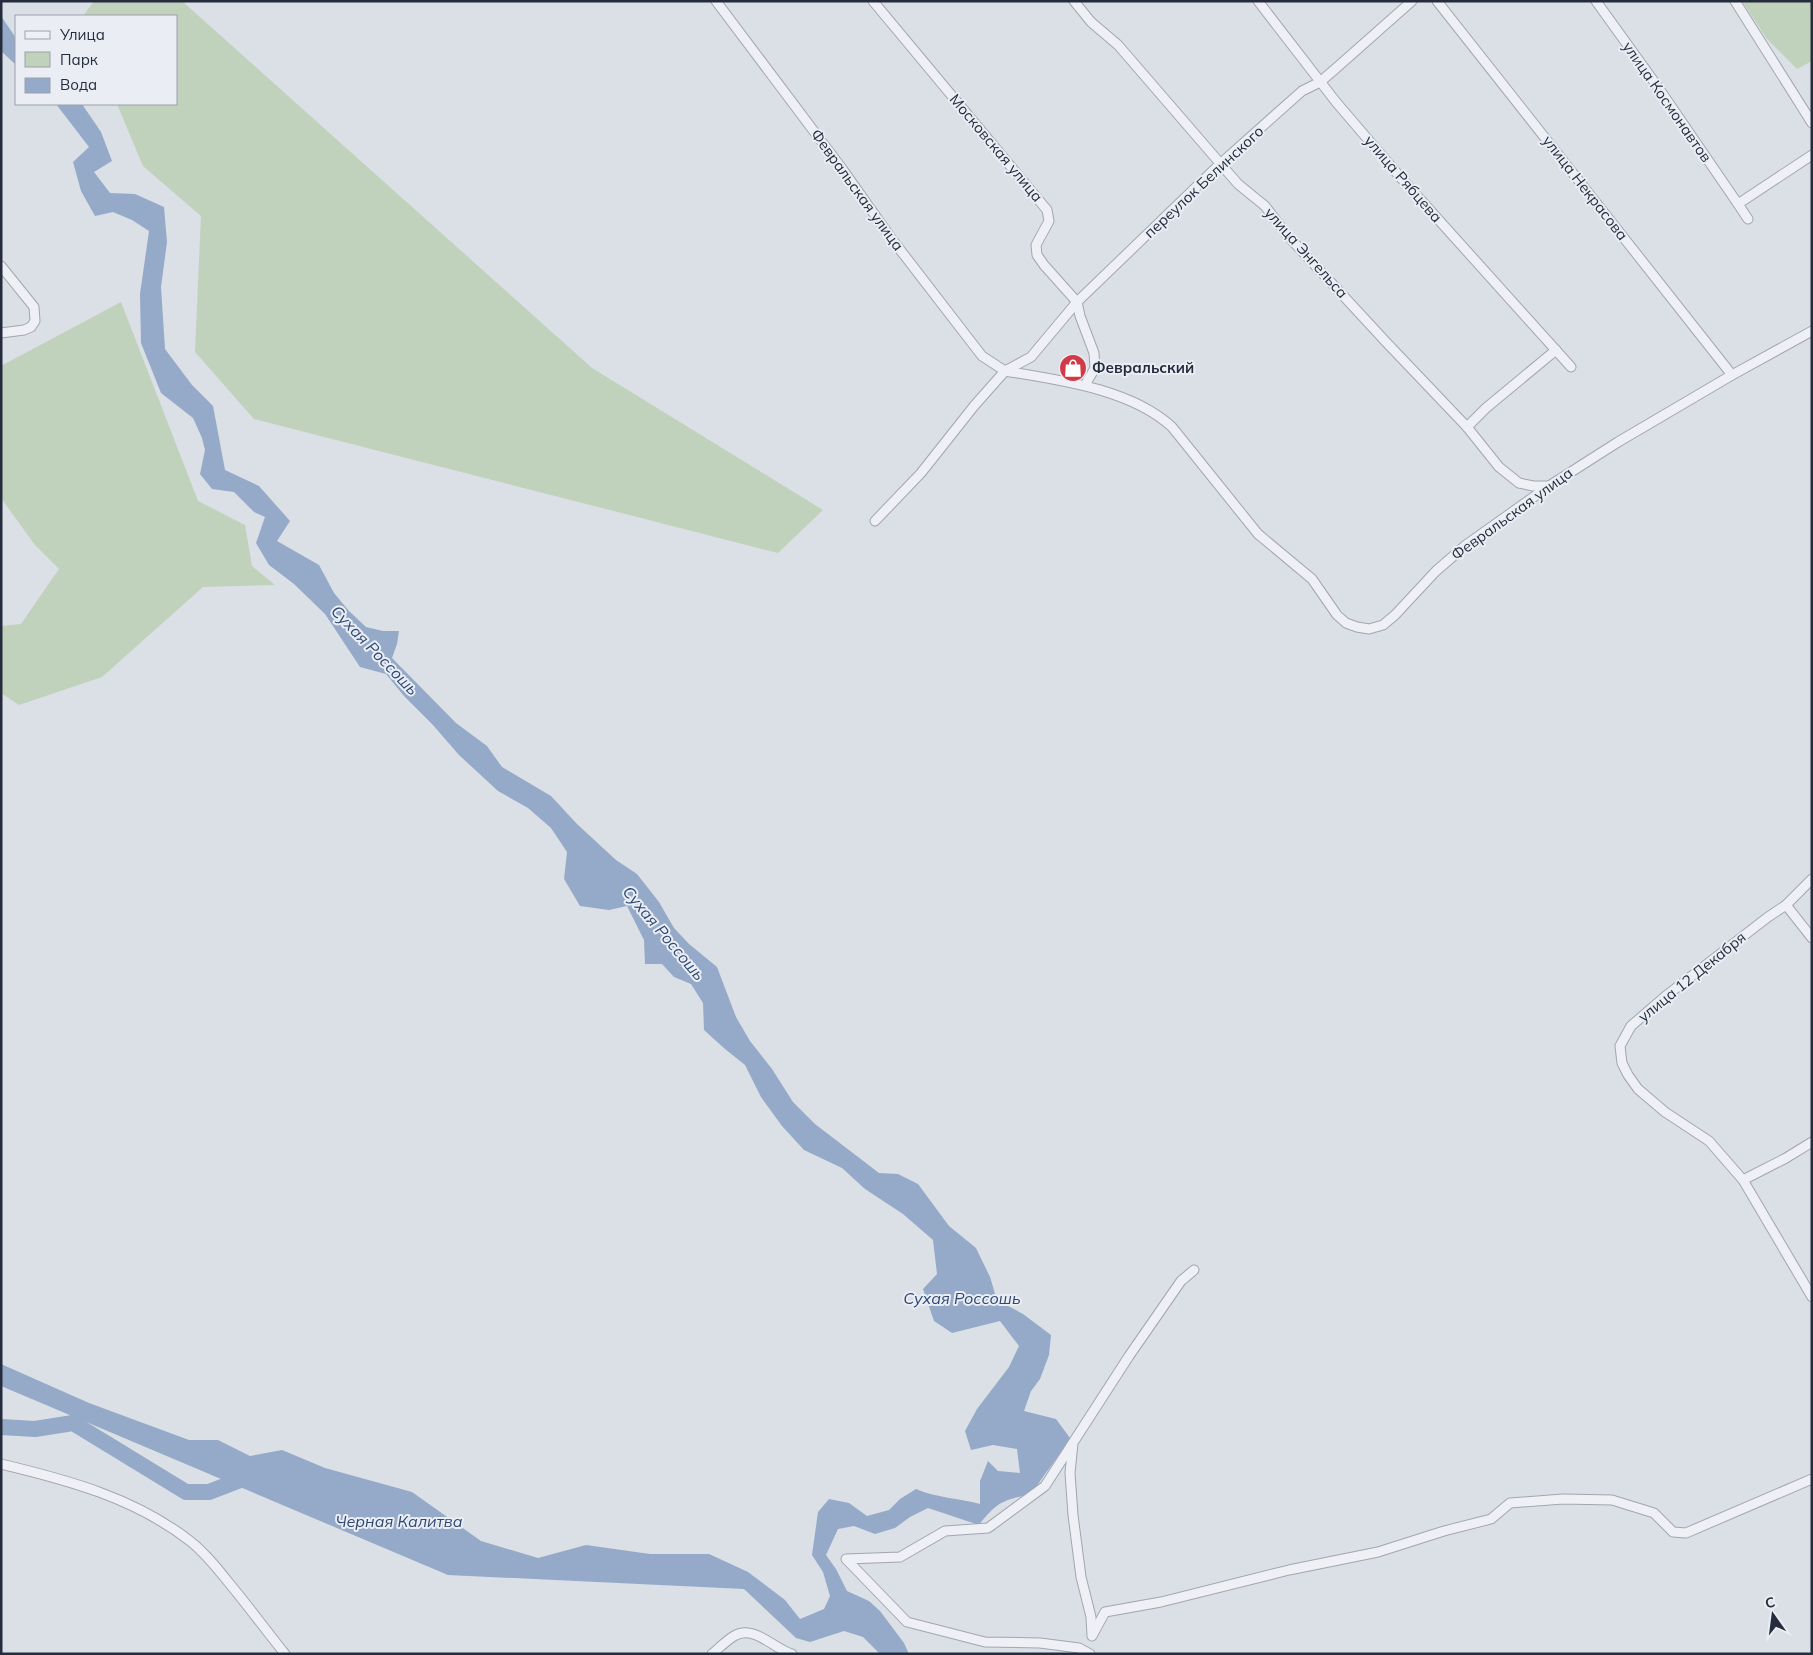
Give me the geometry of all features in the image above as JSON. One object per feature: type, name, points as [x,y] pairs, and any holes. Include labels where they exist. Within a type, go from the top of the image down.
[{"type":"street","name":"Февральская улица","points":[[716,1],[843,170],[891,238],[976,349],[986,359],[1005,372],[1085,385],[1111,394],[1160,416],[1172,427],[1258,534],[1312,579],[1337,615],[1346,623],[1357,627],[1369,629],[1383,625],[1395,615],[1436,570],[1466,544],[1549,486],[1618,442],[1732,375],[1812,331]]},
{"type":"street","name":"Московская улица","points":[[873,1],[1047,210],[1049,221],[1036,245],[1037,255],[1077,302]]},
{"type":"street","name":"улица Энгельса","points":[[1074,1],[1091,22],[1118,45],[1238,184],[1265,206],[1288,236],[1467,427],[1499,467],[1519,483],[1533,486],[1549,486]]},
{"type":"street","name":"улица Рябцева","points":[[1258,1],[1320,82],[1401,178],[1571,367]]},
{"type":"street","name":"переулок Белинского","points":[[1005,372],[1032,357],[1077,302],[1220,164],[1302,92],[1320,82],[1412,1]]},
{"type":"street","name":"улица Некрасова","points":[[1437,1],[1732,375]]},
{"type":"street","name":"улица Космонавтов","points":[[1596,1],[1660,90],[1748,219]]},
{"type":"street","points":[[1735,1],[1812,123]]},
{"type":"street","points":[[1738,204],[1812,156]]},
{"type":"street","points":[[1,266],[34,307],[35,321],[31,327],[24,330],[1,333]]},
{"type":"street","points":[[1077,302],[1080,316],[1094,353],[1095,368],[1085,385]]},
{"type":"street","points":[[1467,427],[1486,408],[1556,350]]},
{"type":"street","points":[[875,521],[921,473],[974,406],[1005,372]]},
{"type":"street","name":"улица 12 Декабря","points":[[1812,880],[1786,905],[1768,917],[1631,1026],[1620,1046],[1622,1063],[1638,1089],[1665,1112],[1709,1141],[1743,1180],[1812,1297]]},
{"type":"street","points":[[1786,905],[1812,938]]},
{"type":"street","points":[[1743,1180],[1812,1142]]},
{"type":"street","points":[[1090,1654],[1079,1648],[1040,1643],[985,1642],[907,1622],[846,1559],[900,1557],[945,1531],[988,1528],[1045,1486],[1073,1440],[1181,1281],[1194,1270]]},
{"type":"street","points":[[1073,1440],[1070,1473],[1073,1515],[1081,1577],[1091,1617],[1092,1636],[1105,1612],[1161,1602],[1289,1570],[1378,1552],[1491,1519],[1510,1503],[1563,1499],[1612,1500],[1654,1513],[1673,1532],[1686,1533],[1812,1480]]},
{"type":"street","points":[[1,1464],[59,1479],[120,1500],[156,1519],[190,1541],[218,1569],[285,1654]]},
{"type":"street","points":[[712,1654],[736,1635],[747,1633],[756,1634],[792,1654]]},
{"type":"green space","points":[[94,1],[182,1],[592,368],[823,510],[778,553],[254,419],[195,352],[201,216],[143,166],[117,105],[178,105],[178,15],[84,15]]},
{"type":"green space","points":[[1742,1],[1812,1],[1812,61],[1797,69],[1767,39]]},
{"type":"green space","points":[[121,302],[198,501],[245,525],[252,566],[275,585],[203,587],[102,677],[19,705],[1,693],[1,626],[21,624],[59,569],[35,545],[1,498],[1,366]]},
{"type":"water","points":[[1,16],[15,37],[15,64],[1,51]]},
{"type":"water","name":"Сухая Россошь","points":[[57,105],[83,105],[101,132],[112,161],[94,172],[110,193],[135,194],[164,207],[167,242],[161,287],[165,349],[192,385],[213,406],[225,470],[259,486],[290,521],[277,541],[319,565],[334,593],[366,627],[383,631],[399,631],[392,658],[456,723],[487,746],[502,767],[551,796],[577,824],[616,860],[637,874],[659,902],[674,928],[689,944],[717,967],[736,1017],[750,1041],[772,1069],[793,1102],[815,1124],[879,1173],[898,1174],[918,1184],[949,1226],[976,1248],[990,1277],[997,1300],[1023,1314],[1051,1335],[1049,1355],[1040,1379],[1031,1391],[1024,1411],[1056,1419],[1070,1438],[1032,1494],[1001,1503],[979,1525],[928,1508],[910,1517],[895,1528],[875,1534],[854,1526],[838,1529],[826,1555],[836,1569],[847,1591],[869,1601],[880,1611],[904,1643],[909,1654],[880,1654],[863,1637],[844,1631],[810,1642],[796,1638],[744,1589],[448,1575],[1,1386],[1,1364],[89,1403],[189,1440],[218,1440],[250,1456],[282,1450],[325,1468],[412,1492],[481,1541],[538,1558],[586,1545],[650,1554],[709,1554],[748,1572],[785,1600],[800,1619],[824,1609],[830,1596],[823,1572],[812,1555],[818,1512],[829,1499],[849,1503],[867,1516],[889,1510],[900,1499],[916,1489],[980,1504],[980,1481],[988,1461],[998,1471],[1020,1473],[1017,1449],[993,1445],[971,1450],[965,1431],[977,1409],[1009,1367],[1019,1346],[1000,1321],[952,1333],[934,1321],[923,1289],[937,1274],[933,1240],[903,1214],[865,1189],[842,1168],[804,1150],[782,1126],[761,1097],[745,1065],[704,1030],[703,1003],[691,984],[674,977],[662,964],[645,964],[644,940],[627,906],[609,910],[580,906],[564,879],[567,852],[551,828],[528,808],[498,791],[459,755],[386,674],[360,667],[325,614],[294,584],[269,565],[256,543],[265,517],[254,512],[234,492],[212,489],[200,474],[205,450],[193,418],[161,393],[141,343],[140,294],[149,231],[132,220],[113,212],[95,216],[81,191],[73,162],[89,147]]},
{"type":"waterway","points":[[1,1427],[35,1429],[73,1423],[186,1492],[209,1492],[251,1477]]},
{"type":"place","name":"Февральский","points":[[1073,368]]},
{"type":"water label","name":"Черная Калитва","points":[[399,1521]]}]
